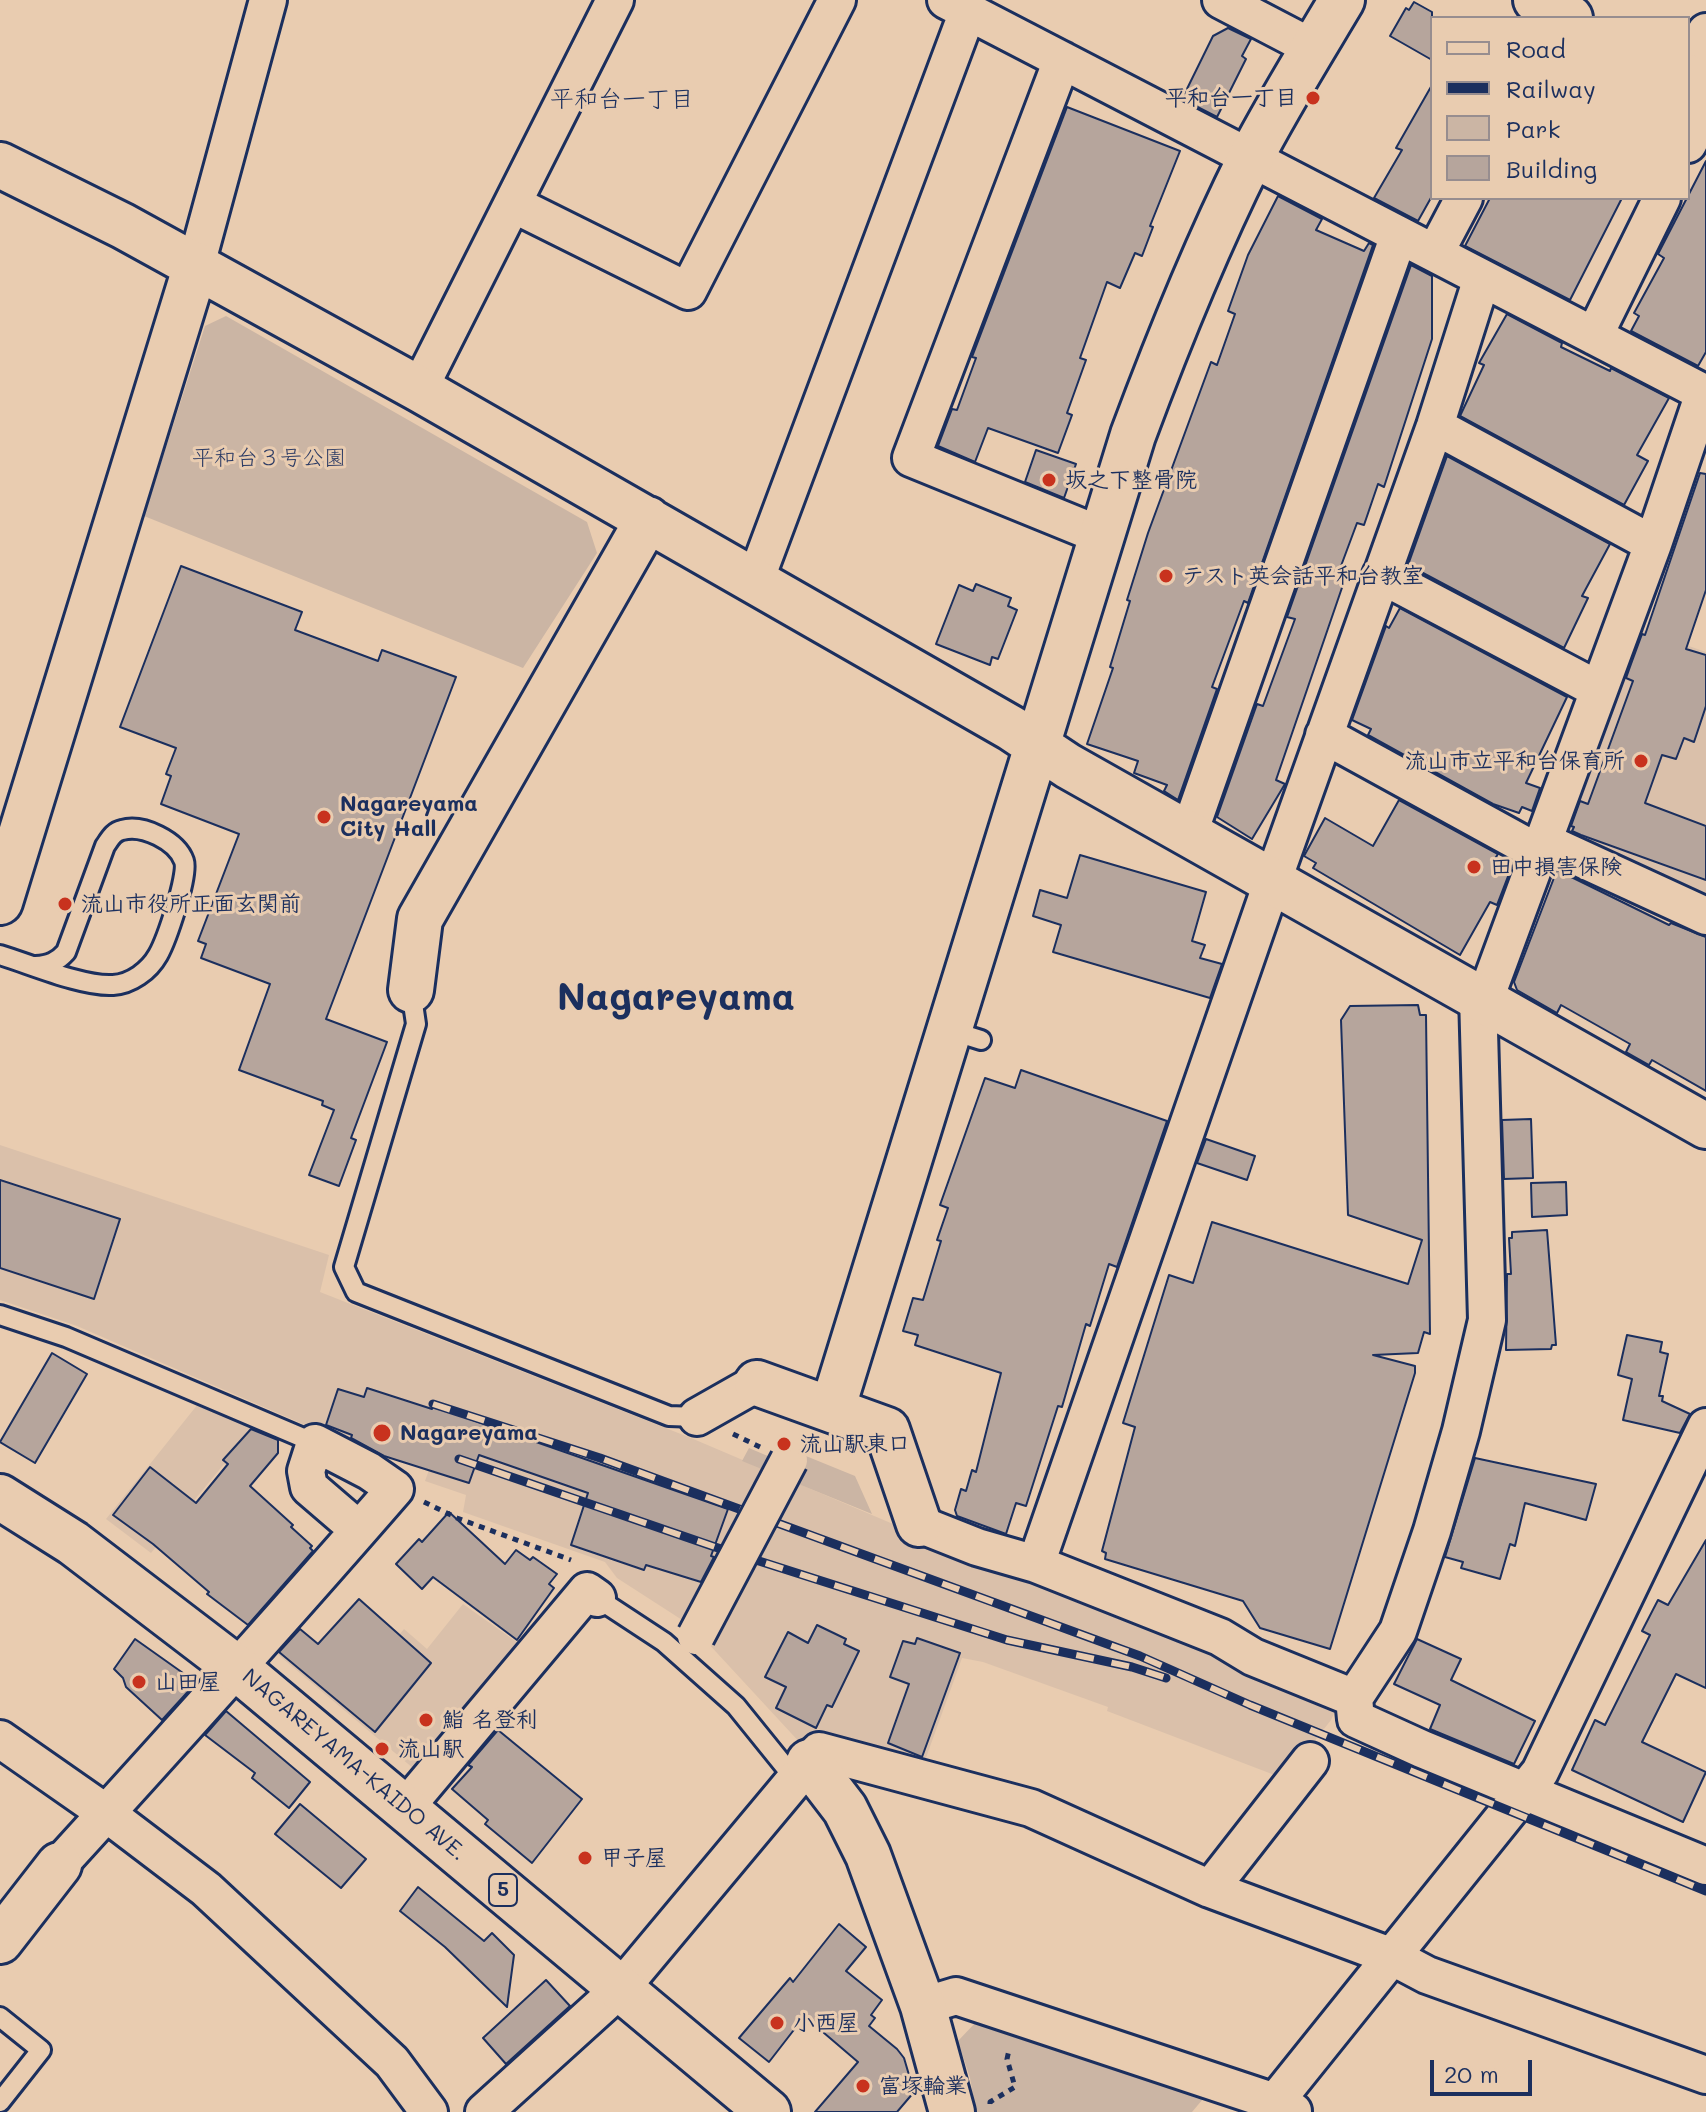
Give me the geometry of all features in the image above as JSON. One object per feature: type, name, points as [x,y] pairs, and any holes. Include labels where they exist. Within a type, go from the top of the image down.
[{"type":"street","points":[[0,902],[196,265],[268,0]]},
{"type":"street","points":[[419,389],[614,0]]},
{"type":"street","points":[[513,204],[688,291],[837,0]]},
{"type":"street","points":[[1221,0],[1313,48]]},
{"type":"street","points":[[832,1410],[965,1035],[1035,745],[1133,435],[1173,328],[1252,157],[1342,0]]},
{"type":"street","points":[[755,581],[967,6],[1062,60],[1705,394],[1541,847],[1481,997],[1487,1320],[1461,1431],[1398,1631],[1354,1698],[1356,1719],[1706,1866]]},
{"type":"street","points":[[1690,63],[1706,32]]},
{"type":"street","points":[[1062,60],[911,458],[1100,535]]},
{"type":"street","points":[[1690,140],[1706,108]]},
{"type":"street","points":[[0,165],[72,198],[419,389],[1011,728],[1068,766],[1706,1126]]},
{"type":"street","points":[[1435,253],[1463,200]]},
{"type":"street","points":[[1594,336],[1661,200]]},
{"type":"street","points":[[1189,833],[1399,235]]},
{"type":"street","points":[[1036,1564],[1273,880],[1435,426],[1482,278]]},
{"type":"street","points":[[1435,426],[1653,544]]},
{"type":"street","points":[[411,990],[420,919],[648,519]]},
{"type":"street","points":[[1381,575],[1599,690]]},
{"type":"street","points":[[1324,735],[1541,847],[1706,916]]},
{"type":"street","points":[[697,1417],[757,1383],[887,1430],[919,1524],[977,1547],[1036,1564],[1220,1637],[1253,1657],[1354,1698]]},
{"type":"street","points":[[923,2006],[956,1996],[1279,2109],[1393,1957],[1540,1772],[1706,1427]]},
{"type":"street","points":[[0,1941],[59,1865],[238,1669],[395,1489],[369,1471],[315,1443],[306,1471],[309,1487],[359,1530]]},
{"type":"street","points":[[696,1636],[789,1460]]},
{"type":"street","name":"NAGAREYAMA-KAIDO AVE.","points":[[0,1497],[73,1543],[238,1669],[768,2112]]},
{"type":"street","points":[[405,1808],[592,1595]]},
{"type":"street","points":[[0,1739],[106,1813],[206,1889],[392,2062],[429,2112]]},
{"type":"street","points":[[484,2112],[621,1988],[819,1751],[1031,1808],[1210,1889],[1393,1957],[1427,1975],[1706,2075]]},
{"type":"street","points":[[1210,1889],[1310,1761]]},
{"type":"street","points":[[802,1770],[845,1809],[868,1855],[923,2006],[952,2112]]},
{"type":"lane","points":[[0,955],[36,966],[89,982],[112,985],[129,983],[158,955],[186,878],[185,863],[177,850],[169,841],[134,829],[113,835],[105,846],[66,952],[60,960],[36,966]]},
{"type":"lane","points":[[411,990],[416,1024],[344,1267],[356,1292],[669,1416],[697,1417]]},
{"type":"lane","points":[[0,1315],[66,1337],[315,1443]]},
{"type":"lane","points":[[592,1595],[664,1642],[802,1770]]},
{"type":"lane","points":[[0,2017],[41,2050],[0,2102]]},
{"type":"path","points":[[395,1489],[457,1518],[601,1571],[592,1595]]},
{"type":"path","points":[[991,2112],[990,2102],[1015,2087],[1007,2059],[1009,2044]]},
{"type":"shaded area","points":[[1637,628],[1706,652],[1706,903],[1567,844],[1562,826]]},
{"type":"shaded area","points":[[0,1145],[329,1255],[320,1292],[691,1438],[940,1544],[1217,1653],[1337,1707],[1331,1720],[1285,1779],[1107,1711],[1108,1707],[983,1662],[962,1658],[923,1766],[875,1755],[818,1729],[803,1746],[693,1627],[617,1578],[605,1562],[463,1512],[466,1495],[425,1481],[429,1470],[349,1444],[77,1326],[0,1300]]},
{"type":"shaded area","points":[[198,1404],[277,1438],[278,1453],[251,1485],[224,1464],[151,1553],[106,1519]]},
{"type":"shaded area","points":[[463,1604],[525,1648],[420,1774],[275,1652],[298,1626],[362,1679],[404,1629],[427,1649]]},
{"type":"green space","name":"平和台３号公園","points":[[226,316],[587,522],[597,553],[523,668],[144,516],[205,326]]},
{"type":"green space","points":[[749,1448],[777,1460],[801,1454],[855,1476],[872,1514],[742,1461]]},
{"type":"green space","points":[[976,2022],[1203,2099],[1192,2112],[976,2112],[970,2078],[958,2041]]},
{"type":"building","points":[[1414,2],[1432,12],[1430,59],[1390,36],[1406,8],[1409,10]]},
{"type":"building","points":[[1228,28],[1251,39],[1242,56],[1246,59],[1217,117],[1182,99],[1213,36]]},
{"type":"building","points":[[1430,88],[1430,200],[1418,221],[1374,198],[1402,150],[1396,148]]},
{"type":"building","points":[[1067,107],[1180,151],[1150,226],[1153,227],[1142,256],[1135,253],[1120,288],[1107,282],[1080,358],[1086,360],[1067,413],[1072,415],[1058,453],[988,428],[975,462],[938,446],[952,409],[957,410],[976,358],[972,357]]},
{"type":"building","points":[[1706,161],[1706,352],[1698,366],[1631,331],[1639,316],[1634,313],[1664,258],[1658,254],[1686,200],[1690,200],[1690,192]]},
{"type":"building","points":[[1278,196],[1322,219],[1316,230],[1364,251],[1369,243],[1373,245],[1248,603],[1244,601],[1212,687],[1217,689],[1178,800],[1164,791],[1167,785],[1134,773],[1138,761],[1087,744],[1113,668],[1110,667],[1130,601],[1127,600],[1148,533],[1211,362],[1217,365],[1235,314],[1228,311],[1248,255]]},
{"type":"building","points":[[1489,200],[1621,200],[1570,300],[1465,246]]},
{"type":"building","points":[[1411,265],[1432,276],[1432,339],[1384,487],[1378,484],[1364,525],[1357,523],[1338,574],[1346,576],[1276,780],[1285,784],[1252,839],[1217,817],[1257,704],[1263,706],[1295,619],[1287,617]]},
{"type":"building","points":[[1507,314],[1562,343],[1561,347],[1669,398],[1637,455],[1648,461],[1624,505],[1460,416],[1484,365],[1479,363]]},
{"type":"building","points":[[1036,450],[1076,464],[1064,498],[1025,482]]},
{"type":"building","points":[[1447,456],[1610,544],[1582,596],[1588,598],[1564,648],[1408,565]]},
{"type":"building","points":[[1700,473],[1706,474],[1706,590],[1686,649],[1706,655],[1706,706],[1694,742],[1684,738],[1676,759],[1662,755],[1645,803],[1706,826],[1706,880],[1581,835],[1572,831],[1574,827],[1571,826],[1580,801],[1588,804],[1633,681],[1626,678],[1642,634],[1645,635]]},
{"type":"building","points":[[181,566],[302,612],[295,630],[378,661],[382,650],[456,677],[326,1019],[387,1042],[351,1138],[356,1140],[339,1186],[309,1175],[334,1110],[322,1105],[323,1101],[239,1070],[270,984],[201,958],[206,944],[198,941],[239,834],[161,804],[171,776],[166,774],[176,748],[120,727]]},
{"type":"building","points":[[976,584],[1011,598],[1008,606],[1017,610],[998,659],[992,657],[990,665],[936,644],[959,585],[973,591]]},
{"type":"building","points":[[1400,608],[1567,697],[1526,783],[1540,788],[1532,811],[1522,807],[1519,813],[1493,804],[1368,735],[1371,729],[1352,720],[1386,626],[1389,628]]},
{"type":"building","points":[[1399,800],[1498,854],[1496,857],[1512,866],[1497,905],[1490,902],[1460,955],[1313,868],[1316,863],[1304,856],[1325,818],[1373,846]]},
{"type":"building","points":[[1080,855],[1206,892],[1192,941],[1205,945],[1200,958],[1222,964],[1210,998],[1053,952],[1061,925],[1033,916],[1040,890],[1067,898]]},
{"type":"building","points":[[1557,870],[1669,925],[1671,923],[1706,937],[1706,1091],[1652,1060],[1649,1065],[1626,1052],[1630,1044],[1561,1005],[1557,1013],[1517,990],[1514,982]]},
{"type":"building","points":[[1418,1005],[1420,1015],[1426,1015],[1430,1334],[1424,1332],[1418,1353],[1373,1355],[1415,1366],[1415,1373],[1330,1649],[1260,1628],[1243,1601],[1105,1559],[1106,1553],[1102,1551],[1135,1427],[1123,1423],[1169,1275],[1193,1283],[1212,1222],[1408,1284],[1422,1240],[1348,1215],[1341,1020],[1350,1006]]},
{"type":"building","points":[[1021,1070],[1167,1121],[1117,1267],[1109,1264],[1090,1326],[1086,1324],[1062,1407],[1058,1406],[1026,1506],[1016,1503],[1006,1534],[957,1516],[955,1510],[961,1489],[966,1491],[972,1470],[976,1472],[1001,1373],[915,1345],[918,1335],[903,1331],[913,1298],[923,1300],[948,1208],[940,1205],[985,1078],[1015,1088]]},
{"type":"building","points":[[1531,1119],[1533,1178],[1504,1179],[1502,1120]]},
{"type":"building","points":[[1206,1139],[1255,1156],[1247,1180],[1197,1163]]},
{"type":"building","points":[[0,1180],[120,1219],[94,1299],[0,1268]]},
{"type":"building","points":[[1566,1182],[1567,1215],[1532,1217],[1531,1183]]},
{"type":"building","points":[[1547,1230],[1556,1345],[1552,1345],[1551,1349],[1506,1350],[1507,1274],[1511,1274],[1509,1238],[1512,1238],[1512,1232]]},
{"type":"building","points":[[1627,1335],[1662,1342],[1660,1352],[1668,1354],[1659,1396],[1663,1396],[1662,1401],[1690,1414],[1680,1433],[1623,1420],[1632,1379],[1618,1375]]},
{"type":"building","points":[[52,1353],[87,1374],[35,1463],[0,1442]]},
{"type":"building","points":[[367,1388],[432,1409],[433,1406],[728,1509],[711,1556],[714,1557],[701,1582],[646,1565],[644,1570],[571,1545],[588,1493],[479,1455],[469,1483],[384,1456],[351,1438],[352,1435],[326,1425],[338,1389],[364,1397]]},
{"type":"building","points":[[251,1429],[278,1440],[278,1453],[250,1486],[293,1525],[291,1527],[312,1546],[313,1551],[248,1625],[207,1594],[209,1592],[153,1544],[113,1515],[150,1467],[196,1503],[228,1464],[223,1460]]},
{"type":"building","points":[[1475,1458],[1596,1484],[1586,1520],[1525,1503],[1515,1546],[1510,1544],[1500,1579],[1461,1568],[1463,1562],[1445,1557]]},
{"type":"building","points":[[449,1512],[505,1564],[516,1550],[530,1560],[533,1557],[557,1574],[549,1584],[554,1588],[517,1640],[433,1577],[422,1589],[396,1564],[419,1539],[422,1542]]},
{"type":"building","points":[[1706,1540],[1706,1688],[1676,1674],[1642,1742],[1706,1772],[1683,1822],[1572,1770],[1595,1720],[1605,1725],[1650,1635],[1642,1631],[1658,1600],[1668,1605]]},
{"type":"building","points":[[359,1599],[431,1663],[375,1732],[279,1652],[300,1629],[318,1644]]},
{"type":"building","points":[[817,1625],[846,1639],[844,1644],[859,1651],[832,1707],[827,1705],[816,1728],[776,1708],[786,1687],[765,1677],[788,1632],[808,1643]]},
{"type":"building","points":[[917,1638],[960,1653],[922,1757],[888,1743],[909,1684],[890,1677],[903,1641],[915,1644]]},
{"type":"building","points":[[135,1639],[190,1678],[188,1680],[194,1685],[162,1720],[126,1687],[123,1678],[114,1669]]},
{"type":"building","points":[[1417,1639],[1461,1659],[1451,1680],[1535,1721],[1514,1764],[1430,1729],[1440,1705],[1394,1684]]},
{"type":"building","points":[[226,1711],[310,1782],[289,1808],[252,1778],[255,1773],[205,1735]]},
{"type":"building","points":[[498,1730],[582,1799],[532,1863],[485,1824],[488,1820],[452,1789]]},
{"type":"building","points":[[300,1804],[366,1859],[341,1888],[275,1834]]},
{"type":"building","points":[[418,1887],[484,1941],[492,1933],[514,1955],[507,2007],[445,1947],[400,1911]]},
{"type":"building","points":[[839,1924],[866,1947],[846,1971],[882,2000],[871,2015],[875,2018],[869,2026],[904,2058],[914,2092],[897,2112],[815,2112],[858,2062],[810,2021],[806,2026],[800,2022],[769,2062],[739,2038],[790,1978],[793,1982]]},
{"type":"building","points":[[546,1980],[570,2006],[506,2064],[483,2038]]},
{"type":"railway","points":[[433,1404],[600,1458],[1140,1656],[1250,1705],[1706,1891]]},
{"type":"railway","points":[[459,1459],[715,1547],[1007,1640],[1132,1667],[1166,1678]]},
{"type":"place","name":"平和台一丁目","points":[[1313,98]]},
{"type":"place","name":"坂之下整骨院","points":[[1049,480]]},
{"type":"place","name":"テスト英会話平和台教室","points":[[1166,576]]},
{"type":"place","name":"流山市立平和台保育所","points":[[1641,761]]},
{"type":"place","name":"Nagareyama City Hall","points":[[324,817]]},
{"type":"place","name":"田中損害保険","points":[[1474,867]]},
{"type":"place","name":"流山市役所正面玄関前","points":[[65,904]]},
{"type":"place","name":"Nagareyama","points":[[382,1433]]},
{"type":"place","name":"流山駅東口","points":[[784,1444]]},
{"type":"place","name":"山田屋","points":[[139,1682]]},
{"type":"place","name":"鮨 名登利","points":[[426,1720]]},
{"type":"place","name":"流山駅","points":[[382,1749]]},
{"type":"place","name":"甲子屋","points":[[585,1858]]},
{"type":"place","name":"小西屋","points":[[777,2023]]},
{"type":"place","name":"富塚輪業","points":[[863,2086]]},
{"type":"district","name":"平和台一丁目","points":[[622,100]]},
{"type":"district","name":"Nagareyama","points":[[676,998]]}]
